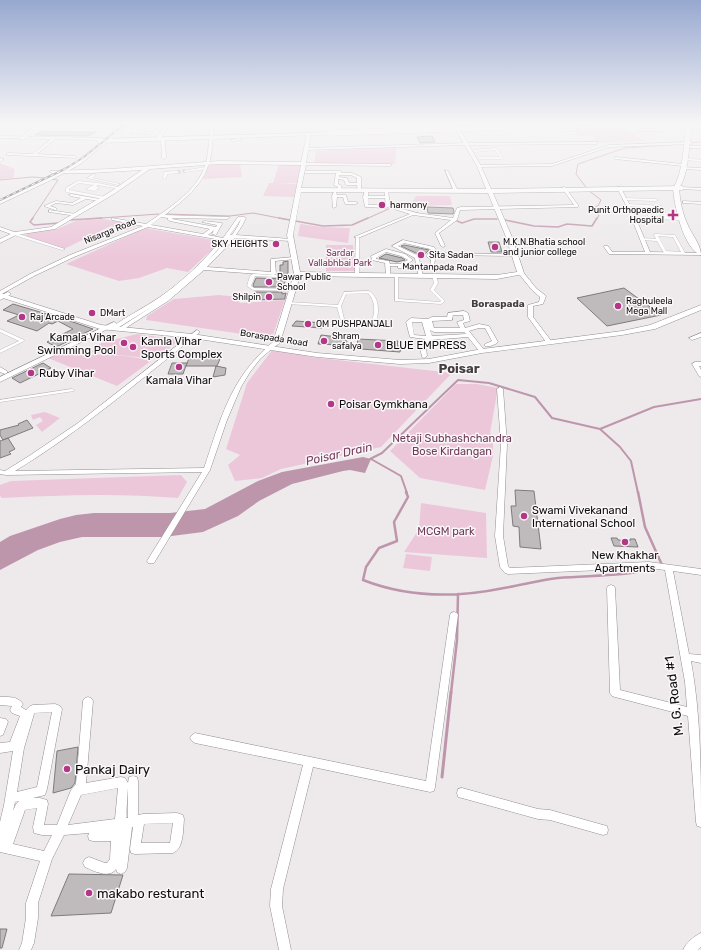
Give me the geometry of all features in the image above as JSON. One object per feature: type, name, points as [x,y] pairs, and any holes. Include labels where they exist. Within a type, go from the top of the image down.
[{"type":"main road","points":[[0,196],[34,181],[51,177],[60,169]]},
{"type":"main road","points":[[0,202],[68,169]]},
{"type":"main road","points":[[685,169],[681,188],[676,198],[682,219],[694,245],[701,253]]},
{"type":"main road","points":[[681,188],[691,222],[701,243]]},
{"type":"main road","name":"Boraspada Road","points":[[2,294],[114,326],[195,334],[345,354],[429,361],[484,348],[559,342],[652,327],[701,307]]},
{"type":"main road","name":"Boraspada Road","points":[[552,342],[648,324],[701,302]]},
{"type":"main road","name":"Boraspada Road","points":[[395,359],[443,354],[453,356]]},
{"type":"street","points":[[62,173],[83,173],[123,169]]},
{"type":"street","points":[[0,241],[16,234],[53,228],[102,199],[146,169]]},
{"type":"street","points":[[185,171],[197,169]]},
{"type":"street","name":"Nisarga Road","points":[[2,294],[32,275],[72,256],[146,226],[188,193],[201,179],[205,169]]},
{"type":"street","points":[[151,562],[207,470],[241,380],[264,352],[274,345],[296,276],[291,240],[295,235],[295,219],[304,169]]},
{"type":"street","points":[[481,169],[490,190],[521,274],[527,279],[535,292],[543,296],[541,303],[531,305],[528,314],[532,321],[552,342]]},
{"type":"street","points":[[446,170],[455,189]]},
{"type":"street","points":[[164,178],[165,174],[177,172]]},
{"type":"street","points":[[300,190],[306,172],[354,173]]},
{"type":"street","points":[[334,207],[336,192],[340,186],[336,185],[337,174],[353,174],[354,176],[359,177],[360,193],[366,206],[388,207],[388,197]]},
{"type":"street","points":[[360,193],[363,174]]},
{"type":"street","points":[[94,175],[89,178],[122,186]]},
{"type":"street","points":[[336,178],[346,178],[347,184],[359,184]]},
{"type":"street","points":[[83,196],[67,189],[78,182],[122,186]]},
{"type":"street","points":[[55,209],[46,206],[56,202],[73,204],[89,190],[88,188],[94,187],[98,184]]},
{"type":"street","points":[[587,188],[681,188]]},
{"type":"street","points":[[619,188],[628,205],[648,254]]},
{"type":"street","points":[[300,190],[360,193],[455,189],[701,189]]},
{"type":"street","points":[[443,246],[437,233],[455,219],[459,208],[577,206],[565,189]]},
{"type":"street","points":[[360,193],[388,197],[490,190]]},
{"type":"street","points":[[336,192],[345,196],[346,203],[356,203]]},
{"type":"street","points":[[70,195],[102,199]]},
{"type":"street","points":[[624,199],[656,200]]},
{"type":"street","points":[[684,202],[701,203]]},
{"type":"street","points":[[628,205],[661,207],[667,218]]},
{"type":"street","points":[[394,208],[415,214],[455,219]]},
{"type":"street","points":[[44,210],[76,215]]},
{"type":"street","points":[[648,212],[651,218],[682,219]]},
{"type":"street","points":[[357,274],[356,238],[415,214]]},
{"type":"street","points":[[160,216],[227,218]]},
{"type":"street","points":[[172,216],[170,220],[214,228],[204,236]]},
{"type":"street","points":[[114,219],[211,237],[291,240]]},
{"type":"street","points":[[197,222],[220,224],[211,237]]},
{"type":"street","points":[[0,228],[63,249]]},
{"type":"street","points":[[656,236],[674,236],[684,253],[664,252],[658,240],[656,236]]},
{"type":"street","points":[[2,372],[114,326],[149,309],[188,279],[229,238]]},
{"type":"street","points":[[642,239],[658,240]]},
{"type":"street","points":[[396,275],[396,300],[441,303],[443,301],[432,290],[436,283],[430,273],[417,264],[417,257],[394,246],[402,241],[432,248],[434,250],[428,256],[434,259],[430,273]]},
{"type":"street","points":[[606,247],[611,253],[701,253]]},
{"type":"street","points":[[386,250],[403,255],[411,260],[388,269],[385,261],[374,260],[373,257],[386,250]]},
{"type":"street","points":[[442,254],[515,255]]},
{"type":"street","points":[[200,268],[274,274],[273,260],[294,258]]},
{"type":"street","points":[[388,269],[415,267],[420,270],[421,275]]},
{"type":"street","name":"Mantanpada Road","points":[[296,276],[357,274],[388,269],[396,275],[421,275],[430,273],[498,277],[521,274]]},
{"type":"street","points":[[292,290],[253,289],[249,286],[252,276],[254,275],[296,276]]},
{"type":"street","points":[[369,292],[373,296],[378,306],[374,323],[349,323],[342,320],[339,306],[345,293],[369,292]]},
{"type":"street","points":[[288,304],[339,306]]},
{"type":"street","points":[[427,320],[434,330],[465,329],[479,326],[487,327],[495,343],[484,348],[470,335],[465,329],[460,322],[467,321],[465,313],[452,313],[450,314],[451,318],[411,320],[409,322],[412,336],[428,338],[470,335]]},
{"type":"street","points":[[424,356],[423,347],[429,336],[427,320]]},
{"type":"street","points":[[472,322],[477,322],[479,326]]},
{"type":"street","points":[[0,330],[22,341],[0,352]]},
{"type":"street","points":[[3,473],[49,447],[137,382],[195,334]]},
{"type":"street","points":[[692,338],[701,334]]},
{"type":"street","points":[[485,336],[492,336]]},
{"type":"street","points":[[0,380],[41,357]]},
{"type":"street","points":[[692,357],[698,364],[701,375]]},
{"type":"street","points":[[500,389],[504,444],[499,536],[504,567],[508,571],[516,572],[559,568],[649,565],[701,572]]},
{"type":"street","points":[[0,401],[72,390]]},
{"type":"street","points":[[3,473],[207,470]]},
{"type":"street","name":"M. G. Road #1","points":[[668,567],[690,682],[701,822]]},
{"type":"street","points":[[611,588],[615,693],[692,713]]},
{"type":"street","points":[[194,738],[430,787],[454,615]]},
{"type":"street","points":[[685,656],[701,659]]},
{"type":"street","points":[[0,701],[15,702],[18,704],[15,710],[22,712],[25,715],[14,745],[12,747],[0,748]]},
{"type":"street","points":[[25,950],[28,943],[32,918],[32,902],[47,857],[81,786],[88,701]]},
{"type":"street","points":[[0,838],[6,823],[12,798],[19,748],[30,712],[33,709],[55,708],[57,710],[41,792],[12,798]]},
{"type":"street","points":[[0,722],[4,722],[0,732]]},
{"type":"street","points":[[285,950],[276,906],[277,889],[309,761]]},
{"type":"street","points":[[89,863],[105,869],[120,863],[130,822],[133,781]]},
{"type":"street","points":[[47,857],[3,848],[12,835],[19,809],[22,805],[43,804],[38,830],[73,830],[130,822],[177,818],[175,845],[173,848],[135,850],[130,822],[123,784],[121,782],[78,790]]},
{"type":"street","points":[[462,793],[538,814],[550,814],[603,830]]},
{"type":"street","points":[[93,836],[117,835],[120,863]]},
{"type":"street","points":[[689,950],[701,939]]},
{"type":"green space","points":[[0,169],[15,169],[13,178],[0,179]]},
{"type":"green space","points":[[207,169],[241,169],[242,177],[203,179]]},
{"type":"green space","points":[[277,169],[300,169],[297,183],[278,183],[297,184],[294,197],[263,196],[269,183],[273,183]]},
{"type":"green space","points":[[416,196],[450,196],[452,205],[410,206]]},
{"type":"green space","points":[[103,219],[139,225],[126,230],[111,226],[64,249],[24,236],[37,231],[57,229],[78,220]]},
{"type":"green space","points":[[300,224],[350,228],[348,243],[298,236]]},
{"type":"green space","points":[[145,228],[220,242],[188,272],[167,268],[139,278],[119,281],[66,264]]},
{"type":"green space","name":"Sardar Vallabhbai Park","points":[[326,245],[353,245],[355,271],[326,271]]},
{"type":"green space","points":[[219,295],[238,297],[240,303],[285,300],[273,335],[269,338],[146,320],[147,316],[174,299]]},
{"type":"green space","name":"Kamla Vihar Sports Complex","points":[[137,334],[180,340],[155,359],[91,352],[101,343]]},
{"type":"green space","points":[[70,349],[85,357],[90,355],[128,356],[151,361],[117,386],[48,358]]},
{"type":"green space","name":"Poisar Gymkhana","points":[[273,349],[311,357],[452,373],[381,447],[281,469],[262,478],[235,481],[228,465],[240,455],[226,449],[247,383]]},
{"type":"green space","name":"Netaji Subhashchandra Bose Kirdangan","points":[[456,384],[477,384],[498,388],[490,433],[493,436],[493,456],[485,490],[420,478],[390,451]]},
{"type":"green space","points":[[45,412],[60,418],[42,432],[36,425],[43,421],[40,417],[33,420],[31,415]]},
{"type":"green space","points":[[181,475],[187,482],[178,498],[112,495],[2,498],[0,496],[0,485],[11,481]]},
{"type":"green space","name":"MCGM park","points":[[421,503],[486,513],[487,558],[404,552],[419,529]]},
{"type":"green space","points":[[406,554],[432,557],[430,571],[403,568]]},
{"type":"shaded area","points":[[363,457],[371,459],[365,473],[350,470],[343,471],[292,484],[259,501],[238,516],[203,532],[164,537],[82,537],[60,542],[38,550],[0,570],[0,542],[10,536],[60,519],[94,513],[170,513],[205,509],[258,481],[282,472]]},
{"type":"building","points":[[427,207],[453,208],[454,212],[453,214],[428,213]]},
{"type":"building","name":"M.K.N.Bhatia school and junior college","points":[[488,242],[499,242],[502,252],[491,252]]},
{"type":"building","points":[[404,245],[429,250],[421,258],[419,253],[418,254],[401,246]]},
{"type":"building","points":[[386,254],[405,260],[397,262],[379,258]]},
{"type":"building","points":[[288,261],[288,273],[280,274],[280,265],[283,265],[283,262]]},
{"type":"building","name":"Pawar Public School","points":[[256,278],[286,279],[283,287],[254,287],[253,285]]},
{"type":"building","name":"Raghuleela Mega Mall","points":[[624,288],[661,315],[607,326],[577,298]]},
{"type":"building","name":"Shilpin","points":[[255,292],[286,293],[285,299],[254,300]]},
{"type":"building","points":[[13,304],[93,329],[56,347],[47,342],[73,329],[58,321],[52,324],[49,323],[37,331],[7,321],[19,315],[3,310]]},
{"type":"building","name":"OM PUSHPANJALI","points":[[296,321],[323,323],[322,328],[292,326]]},
{"type":"building","name":"Shram safalya","points":[[321,335],[346,338],[345,341],[347,341],[345,348],[339,348],[340,345],[318,344]]},
{"type":"building","name":"BLUE EMPRESS","points":[[358,339],[398,341],[397,346],[401,346],[400,352],[361,349],[362,345],[357,345]]},
{"type":"building","points":[[189,358],[220,359],[217,366],[186,366]]},
{"type":"building","name":"Ruby Vihar","points":[[43,363],[51,368],[20,383],[12,378]]},
{"type":"building","points":[[172,363],[187,363],[183,374],[168,374]]},
{"type":"building","points":[[216,366],[226,368],[225,375],[213,377]]},
{"type":"building","points":[[27,420],[33,428],[3,440],[0,435],[0,430],[19,425],[18,424]]},
{"type":"building","points":[[8,438],[15,449],[9,452],[11,454],[0,458],[0,441]]},
{"type":"building","name":"Swami Vivekanand International School","points":[[515,490],[534,491],[541,549],[520,547],[519,527],[513,526],[511,506],[516,506]]},
{"type":"building","name":"New Khakhar Apartments","points":[[611,538],[630,541],[630,539],[635,539],[638,547],[614,546]]},
{"type":"building","name":"Pankaj Dairy","points":[[78,747],[75,783],[71,788],[53,793],[57,751]]},
{"type":"building","name":"makabo resturant","points":[[69,874],[123,875],[111,913],[51,916]]},
{"type":"building","points":[[0,929],[7,929],[2,948],[0,948]]},
{"type":"waterway","points":[[577,169],[576,174],[588,190],[601,200],[598,206],[588,208],[599,215],[597,219]]},
{"type":"waterway","points":[[0,180],[32,177],[46,178]]},
{"type":"waterway","points":[[32,219],[58,180],[51,179]]},
{"type":"waterway","points":[[366,219],[393,207],[421,214]]},
{"type":"waterway","points":[[166,214],[230,216],[253,213],[284,219]]},
{"type":"waterway","points":[[97,218],[159,214]]},
{"type":"waterway","points":[[33,218],[30,222],[34,225],[59,223]]},
{"type":"waterway","points":[[69,220],[97,218]]},
{"type":"waterway","points":[[87,219],[97,218]]},
{"type":"waterway","points":[[97,218],[102,218]]},
{"type":"waterway","points":[[279,218],[323,226],[352,225],[368,218]]},
{"type":"waterway","points":[[505,220],[534,226],[558,227],[567,224],[592,226],[597,218]]},
{"type":"waterway","points":[[457,221],[462,223],[474,219],[497,219]]},
{"type":"waterway","name":"Poisar Drain","points":[[370,459],[382,453],[458,380],[489,383],[535,397],[552,418],[600,429]]},
{"type":"waterway","name":"Poisar Drain","points":[[600,429],[654,407],[701,399]]},
{"type":"waterway","points":[[600,429],[620,447],[631,461],[638,493]]},
{"type":"waterway","points":[[371,459],[401,476],[407,493]]},
{"type":"waterway","points":[[406,492],[408,497],[394,522],[397,541],[379,548],[366,567],[363,580],[380,586],[415,593],[458,595]]},
{"type":"waterway","points":[[638,492],[645,527],[662,565]]},
{"type":"waterway","points":[[458,595],[558,578],[631,573],[655,568]]},
{"type":"waterway","points":[[451,693],[457,640],[458,595]]},
{"type":"waterway","points":[[442,777],[451,692]]},
{"type":"tunnel","points":[[177,172],[185,171]]},
{"type":"railway","points":[[0,200],[64,169]]},
{"type":"place","name":"harmony","points":[[382,205]]},
{"type":"place","name":"Punit Orthopaedic Hospital","points":[[673,215]]},
{"type":"place","name":"SKY HEIGHTS","points":[[276,244]]},
{"type":"place","name":"M.K.N.Bhatia school and junior college","points":[[495,247]]},
{"type":"place","name":"Sita Sadan","points":[[421,255]]},
{"type":"place","name":"Pawar Public School","points":[[269,282]]},
{"type":"place","name":"Shilpin","points":[[269,297]]},
{"type":"place","name":"Raghuleela Mega Mall","points":[[618,306]]},
{"type":"place","name":"DMart","points":[[92,313]]},
{"type":"place","name":"Raj Arcade","points":[[22,317]]},
{"type":"place","name":"OM PUSHPANJALI","points":[[308,324]]},
{"type":"place","name":"Shram safalya","points":[[324,341]]},
{"type":"place","name":"Kamala Vihar Swimming Pool","points":[[124,343]]},
{"type":"place","name":"BLUE EMPRESS","points":[[378,345]]},
{"type":"place","name":"Kamla Vihar Sports Complex","points":[[133,347]]},
{"type":"place","name":"Kamala Vihar","points":[[179,367]]},
{"type":"place","name":"Ruby Vihar","points":[[31,373]]},
{"type":"place","name":"Poisar Gymkhana","points":[[331,404]]},
{"type":"place","name":"Swami Vivekanand International School","points":[[524,516]]},
{"type":"place","name":"New Khakhar Apartments","points":[[625,542]]},
{"type":"place","name":"Pankaj Dairy","points":[[67,769]]},
{"type":"place","name":"makabo resturant","points":[[89,893]]},
{"type":"district","name":"Boraspada","points":[[498,304]]},
{"type":"district","name":"Poisar","points":[[459,368]]}]
